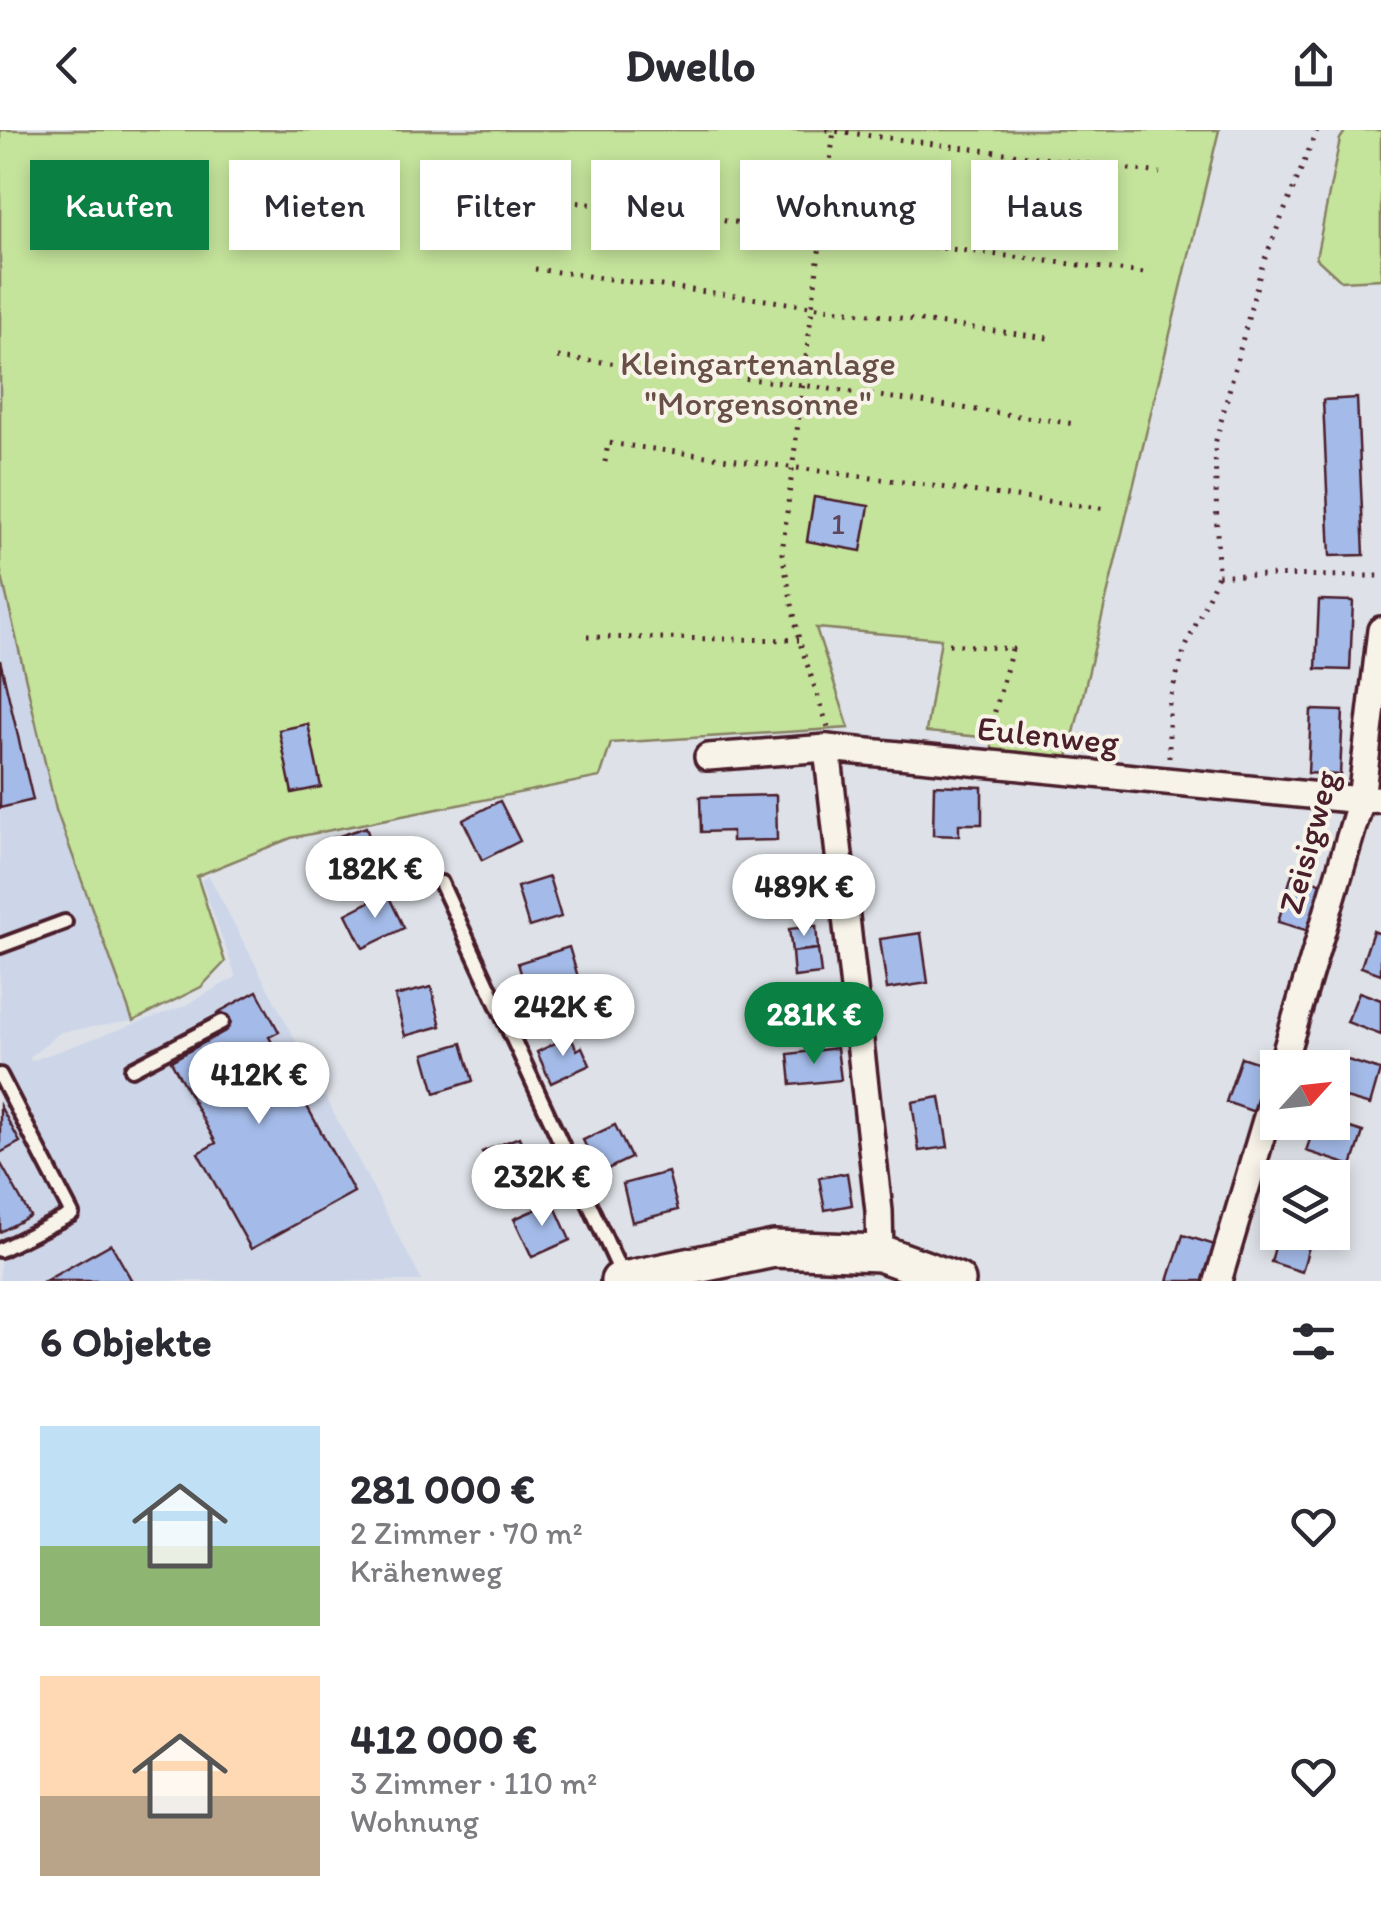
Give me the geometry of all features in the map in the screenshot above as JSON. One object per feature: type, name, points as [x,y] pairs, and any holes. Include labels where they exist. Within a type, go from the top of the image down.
[{"type":"street","name":"Zeisigweg","points":[[1287,1050],[1371,800],[1381,630]]},
{"type":"street","name":"Eulenweg","points":[[708,758],[826,748],[1371,800]]},
{"type":"street","points":[[826,748],[877,1192],[880,1253]]},
{"type":"street","points":[[1218,1281],[1260,1140]]},
{"type":"street","points":[[622,1280],[774,1248],[880,1253],[957,1281]]},
{"type":"lane","points":[[442,883],[622,1280]]},
{"type":"lane","points":[[0,946],[66,922]]},
{"type":"lane","points":[[132,1069],[222,1022]]},
{"type":"lane","points":[[0,1075],[72,1214],[0,1250]]},
{"type":"path","points":[[826,130],[1160,173]]},
{"type":"path","points":[[830,160],[834,130]]},
{"type":"path","points":[[1169,782],[1169,702],[1184,651],[1218,575],[1215,444],[1262,266],[1316,130]]},
{"type":"path","points":[[571,202],[740,221]]},
{"type":"path","points":[[951,247],[1144,273]]},
{"type":"path","points":[[819,250],[782,553],[800,640],[829,730],[826,748]]},
{"type":"path","points":[[534,269],[1048,338]]},
{"type":"path","points":[[558,357],[802,385],[1074,424]]},
{"type":"path","points":[[605,462],[608,443],[1107,509]]},
{"type":"path","points":[[1218,575],[1381,576]]},
{"type":"path","points":[[587,637],[800,640]]},
{"type":"path","points":[[949,644],[1012,649],[987,738],[984,763]]},
{"type":"shaded area","points":[[0,568],[56,810],[133,1021],[61,1032],[30,1057],[31,1061],[184,1006],[236,977],[201,880],[209,876],[422,1281],[0,1281]]},
{"type":"green space","name":"Kleingartenanlage \"Morgensonne\"","points":[[0,130],[1219,130],[1067,762],[992,752],[992,738],[926,732],[941,639],[816,628],[849,728],[611,743],[600,777],[291,838],[197,876],[225,962],[201,987],[133,1021],[56,810],[0,568]]},
{"type":"green space","points":[[1346,130],[1381,130],[1381,279],[1341,281],[1316,258],[1340,139]]},
{"type":"building","points":[[1357,398],[1364,555],[1330,556],[1323,400]]},
{"type":"building","points":[[814,497],[869,506],[861,551],[807,541]]},
{"type":"building","points":[[1319,600],[1353,601],[1350,670],[1316,669]]},
{"type":"building","points":[[0,660],[33,800],[0,808]]},
{"type":"building","points":[[1311,710],[1343,711],[1340,775],[1308,773]]},
{"type":"building","points":[[308,724],[321,787],[292,793],[279,730]]},
{"type":"building","points":[[934,785],[982,787],[982,824],[959,824],[959,836],[933,835]]},
{"type":"building","points":[[776,795],[777,840],[732,841],[732,831],[701,832],[700,797]]},
{"type":"building","points":[[500,801],[520,841],[482,860],[463,820]]},
{"type":"building","points":[[366,827],[379,868],[338,882],[324,841]]},
{"type":"building","points":[[1292,874],[1323,884],[1309,931],[1278,922]]},
{"type":"building","points":[[549,877],[561,917],[529,927],[517,887]]},
{"type":"building","points":[[387,893],[404,928],[363,948],[346,914]]},
{"type":"building","points":[[816,926],[818,949],[792,952],[789,929]]},
{"type":"building","points":[[1373,931],[1381,934],[1381,974],[1361,967]]},
{"type":"building","points":[[921,933],[928,983],[887,989],[880,939]]},
{"type":"building","points":[[569,947],[581,987],[530,1003],[518,963]]},
{"type":"building","points":[[818,949],[821,974],[794,977],[792,952]]},
{"type":"building","points":[[431,987],[441,1026],[405,1036],[395,996]]},
{"type":"building","points":[[257,991],[279,1032],[269,1037],[354,1192],[251,1249],[198,1153],[216,1143],[171,1061],[227,1030],[217,1013]]},
{"type":"building","points":[[1359,992],[1381,1000],[1381,1035],[1347,1022]]},
{"type":"building","points":[[570,1036],[577,1050],[582,1047],[590,1065],[551,1083],[537,1052]]},
{"type":"building","points":[[462,1043],[473,1081],[435,1093],[424,1054]]},
{"type":"building","points":[[837,1048],[841,1080],[791,1085],[788,1054]]},
{"type":"building","points":[[1241,1057],[1260,1063],[1260,1114],[1226,1102]]},
{"type":"building","points":[[1350,1061],[1380,1070],[1370,1105],[1350,1099]]},
{"type":"building","points":[[940,1097],[948,1147],[919,1151],[912,1102]]},
{"type":"building","points":[[0,1106],[20,1142],[0,1153]]},
{"type":"building","points":[[615,1125],[631,1158],[599,1173],[583,1140]]},
{"type":"building","points":[[1350,1128],[1363,1132],[1352,1166],[1350,1160],[1334,1160],[1306,1151],[1310,1140],[1350,1140]]},
{"type":"building","points":[[519,1137],[535,1175],[499,1191],[482,1152]]},
{"type":"building","points":[[0,1162],[30,1216],[0,1232]]},
{"type":"building","points":[[668,1172],[678,1210],[632,1222],[623,1184]]},
{"type":"building","points":[[847,1173],[852,1205],[825,1210],[819,1178]]},
{"type":"building","points":[[553,1202],[570,1240],[532,1257],[514,1219]]},
{"type":"building","points":[[1183,1235],[1215,1245],[1203,1281],[1168,1281]]},
{"type":"building","points":[[111,1244],[132,1281],[45,1281]]},
{"type":"building","points":[[1274,1250],[1308,1250],[1302,1272],[1271,1262]]}]
